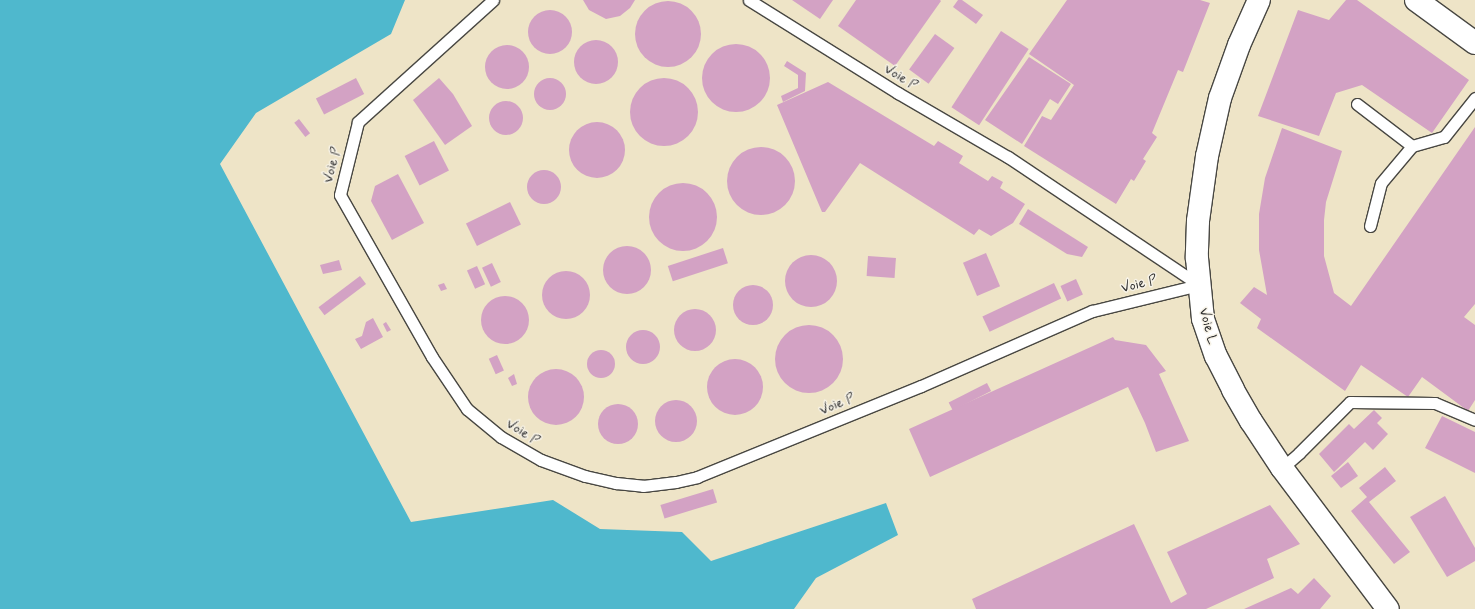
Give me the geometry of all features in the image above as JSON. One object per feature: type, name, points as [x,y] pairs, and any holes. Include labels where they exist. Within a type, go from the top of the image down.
[{"type":"street","name":"Voie L","points":[[1259,0],[1239,45],[1220,98],[1207,156],[1198,221],[1196,258],[1203,319],[1216,356],[1233,390],[1282,468],[1388,609]]},
{"type":"street","points":[[1416,0],[1475,43]]},
{"type":"lane","name":"Voie P","points":[[493,0],[358,122],[340,195],[439,369],[467,409],[501,437],[540,460],[585,476],[616,483],[643,486],[676,482],[697,477],[914,389],[1092,311],[1198,285]]},
{"type":"lane","name":"Voie P","points":[[749,0],[898,93],[1008,157],[1198,285]]},
{"type":"lane","points":[[1370,226],[1381,183],[1412,146],[1444,137],[1475,98]]},
{"type":"lane","points":[[1358,104],[1412,146]]},
{"type":"lane","points":[[1282,468],[1350,402],[1435,403],[1475,420]]},
{"type":"water","points":[[0,0],[405,0],[391,34],[256,113],[220,164],[411,522],[553,500],[600,529],[682,532],[711,561],[886,503],[898,535],[816,578],[794,609],[0,609]]},
{"type":"building","points":[[583,0],[635,0],[630,8],[620,16],[606,19],[589,10]]},
{"type":"building","points":[[792,0],[833,0],[820,19]]},
{"type":"building","points":[[856,0],[941,1],[895,66],[838,26]]},
{"type":"building","points":[[958,0],[962,0],[983,15],[976,24],[953,7]]},
{"type":"building","points":[[1067,0],[1200,0],[1210,3],[1183,72],[1178,70],[1152,133],[1157,137],[1143,159],[1146,161],[1134,181],[1131,179],[1116,204],[1024,146],[1042,116],[1051,120],[1074,85],[1029,54]]},
{"type":"building","points":[[1346,0],[1357,0],[1469,80],[1432,133],[1362,85],[1336,93],[1319,136],[1258,116],[1298,10],[1329,20]]},
{"type":"building","points":[[668,1],[681,3],[691,11],[699,21],[701,34],[699,47],[691,57],[681,65],[668,67],[655,65],[645,57],[637,47],[635,34],[637,21],[645,11],[655,3]]},
{"type":"building","points":[[546,10],[554,10],[566,16],[572,28],[572,36],[566,48],[554,54],[546,54],[534,48],[528,36],[528,28],[534,16]]},
{"type":"building","points":[[1001,31],[1029,49],[979,125],[951,107]]},
{"type":"building","points":[[935,34],[954,48],[929,84],[909,70]]},
{"type":"building","points":[[592,40],[600,40],[612,46],[618,58],[618,66],[612,78],[600,84],[592,84],[580,78],[574,66],[574,58],[580,46]]},
{"type":"building","points":[[736,44],[749,47],[760,54],[767,65],[770,78],[767,91],[760,102],[749,109],[736,112],[723,109],[712,102],[705,91],[702,78],[705,65],[712,54],[723,47]]},
{"type":"building","points":[[507,45],[519,49],[525,55],[529,67],[525,79],[519,85],[507,89],[495,85],[489,79],[485,67],[489,55],[495,49]]},
{"type":"building","points":[[1029,57],[1071,84],[1058,104],[1050,99],[1022,144],[985,120]]},
{"type":"building","points":[[787,61],[806,73],[805,91],[783,102],[781,96],[798,88],[798,75],[784,66]]},
{"type":"building","points":[[356,78],[364,94],[324,114],[316,98]]},
{"type":"building","points":[[439,78],[453,94],[472,126],[445,145],[413,100]]},
{"type":"building","points":[[547,78],[553,78],[562,82],[566,94],[562,106],[553,110],[547,110],[538,106],[534,97],[534,91],[538,82]]},
{"type":"building","points":[[664,78],[677,81],[688,88],[695,99],[698,112],[695,125],[688,136],[677,143],[664,146],[651,143],[640,136],[633,125],[630,112],[633,99],[640,88],[651,81]]},
{"type":"building","points":[[828,82],[934,146],[938,141],[963,156],[959,163],[988,181],[992,176],[1003,182],[1000,188],[1025,204],[1013,223],[991,236],[979,229],[974,235],[860,163],[825,212],[822,212],[777,105]]},
{"type":"building","points":[[506,101],[518,106],[523,118],[518,130],[506,135],[494,130],[489,118],[494,106]]},
{"type":"building","points":[[299,119],[310,133],[305,137],[294,123]]},
{"type":"building","points":[[597,122],[608,124],[617,130],[623,139],[625,150],[623,161],[617,170],[608,176],[597,178],[586,176],[577,170],[571,161],[569,150],[571,139],[577,130],[586,124]]},
{"type":"building","points":[[1475,127],[1475,304],[1464,317],[1475,325],[1475,400],[1468,411],[1422,377],[1408,397],[1361,365],[1345,391],[1257,328],[1261,319],[1240,303],[1254,287],[1267,295],[1259,250],[1259,214],[1265,178],[1282,128],[1342,151],[1326,202],[1324,220],[1324,256],[1334,293],[1351,306]]},
{"type":"building","points":[[434,141],[449,170],[420,185],[405,156]]},
{"type":"building","points":[[761,147],[774,150],[785,157],[792,168],[795,181],[792,194],[785,205],[774,212],[761,215],[748,212],[737,205],[730,194],[727,181],[730,168],[737,157],[748,150]]},
{"type":"building","points":[[544,170],[556,175],[561,187],[556,199],[544,204],[532,199],[527,187],[532,175]]},
{"type":"building","points":[[398,174],[424,223],[392,240],[371,201],[375,186]]},
{"type":"building","points":[[683,183],[696,186],[707,193],[714,204],[717,217],[714,230],[707,241],[696,248],[683,251],[670,248],[659,241],[652,230],[649,217],[652,204],[659,193],[670,186]]},
{"type":"building","points":[[510,202],[521,224],[477,246],[466,223]]},
{"type":"building","points":[[1028,209],[1088,247],[1082,257],[1067,254],[1019,224]]},
{"type":"building","points":[[627,246],[636,248],[644,253],[649,261],[651,270],[649,279],[644,287],[636,292],[627,294],[618,292],[610,287],[605,279],[603,270],[605,261],[610,253],[618,248]]},
{"type":"building","points":[[723,248],[728,263],[673,281],[668,266]]},
{"type":"building","points":[[986,253],[1000,286],[977,296],[963,263]]},
{"type":"building","points":[[811,255],[821,257],[829,263],[835,271],[837,281],[835,291],[829,299],[821,305],[811,307],[801,305],[793,299],[787,291],[785,281],[787,271],[793,263],[801,257]]},
{"type":"building","points":[[868,256],[896,258],[895,278],[867,276]]},
{"type":"building","points":[[339,260],[342,270],[323,274],[320,265]]},
{"type":"building","points":[[492,263],[501,282],[491,287],[482,268]]},
{"type":"building","points":[[477,266],[485,284],[475,289],[467,270]]},
{"type":"building","points":[[561,271],[571,271],[583,278],[590,290],[590,300],[583,312],[571,319],[561,319],[553,315],[546,308],[542,300],[542,290],[546,282],[553,275]]},
{"type":"building","points":[[360,276],[366,284],[324,315],[318,307]]},
{"type":"building","points":[[1076,279],[1083,295],[1067,301],[1060,286]]},
{"type":"building","points":[[444,283],[447,289],[441,291],[438,285]]},
{"type":"building","points":[[1054,283],[1061,298],[990,332],[982,316]]},
{"type":"building","points":[[757,285],[764,288],[770,294],[773,305],[772,313],[764,322],[757,325],[749,325],[742,322],[734,313],[733,301],[736,294],[745,286]]},
{"type":"building","points":[[500,296],[510,296],[522,303],[529,315],[529,325],[522,337],[510,344],[500,344],[492,340],[485,333],[481,325],[481,315],[485,307],[492,300]]},
{"type":"building","points":[[695,309],[710,315],[716,330],[710,345],[695,351],[680,345],[674,330],[680,315]]},
{"type":"building","points":[[373,318],[383,337],[361,349],[355,339],[362,336],[366,322]]},
{"type":"building","points":[[386,322],[391,330],[387,332],[383,324]]},
{"type":"building","points":[[809,325],[822,328],[833,335],[840,346],[843,359],[840,372],[833,383],[822,390],[809,393],[796,390],[785,383],[778,372],[775,359],[778,346],[785,335],[796,328]]},
{"type":"building","points":[[643,330],[655,335],[660,347],[655,359],[643,364],[631,359],[626,347],[631,335]]},
{"type":"building","points":[[1113,337],[1115,340],[1146,345],[1166,371],[1159,374],[1189,441],[1156,452],[1145,423],[1128,387],[930,477],[909,429]]},
{"type":"building","points":[[601,350],[611,354],[615,364],[611,374],[601,378],[591,374],[587,364],[591,354]]},
{"type":"building","points":[[497,355],[504,371],[496,374],[489,359]]},
{"type":"building","points":[[735,359],[750,364],[758,372],[763,387],[758,402],[750,410],[735,415],[720,410],[712,402],[707,387],[712,372],[720,364]]},
{"type":"building","points":[[556,369],[567,372],[576,377],[581,386],[584,397],[581,408],[576,417],[567,422],[556,425],[545,422],[536,417],[531,408],[528,397],[531,386],[536,377],[545,372]]},
{"type":"building","points":[[514,374],[517,384],[512,386],[508,378]]},
{"type":"building","points":[[987,383],[991,391],[953,411],[949,403]]},
{"type":"building","points":[[676,400],[691,406],[697,421],[691,436],[676,442],[661,436],[655,421],[661,406]]},
{"type":"building","points":[[622,404],[629,407],[635,413],[638,424],[637,432],[629,441],[622,444],[614,444],[607,441],[599,432],[598,420],[601,413],[610,405]]},
{"type":"building","points":[[1374,410],[1382,418],[1377,423],[1388,434],[1373,450],[1365,442],[1334,472],[1319,454],[1349,424],[1354,429]]},
{"type":"building","points":[[1442,416],[1475,432],[1475,473],[1425,448]]},
{"type":"building","points":[[1348,462],[1358,476],[1341,488],[1331,476]]},
{"type":"building","points":[[1385,467],[1396,481],[1369,502],[1410,552],[1394,564],[1351,511],[1367,497],[1359,488]]},
{"type":"building","points":[[713,489],[717,502],[664,518],[660,505]]},
{"type":"building","points":[[1445,496],[1475,548],[1475,561],[1447,577],[1410,517]]},
{"type":"building","points":[[1270,505],[1300,544],[1267,559],[1274,578],[1206,609],[976,609],[972,599],[1134,524],[1171,603],[1187,594],[1167,552]]},
{"type":"building","points":[[1314,578],[1331,596],[1320,609],[1244,609],[1291,588],[1298,594]]}]
